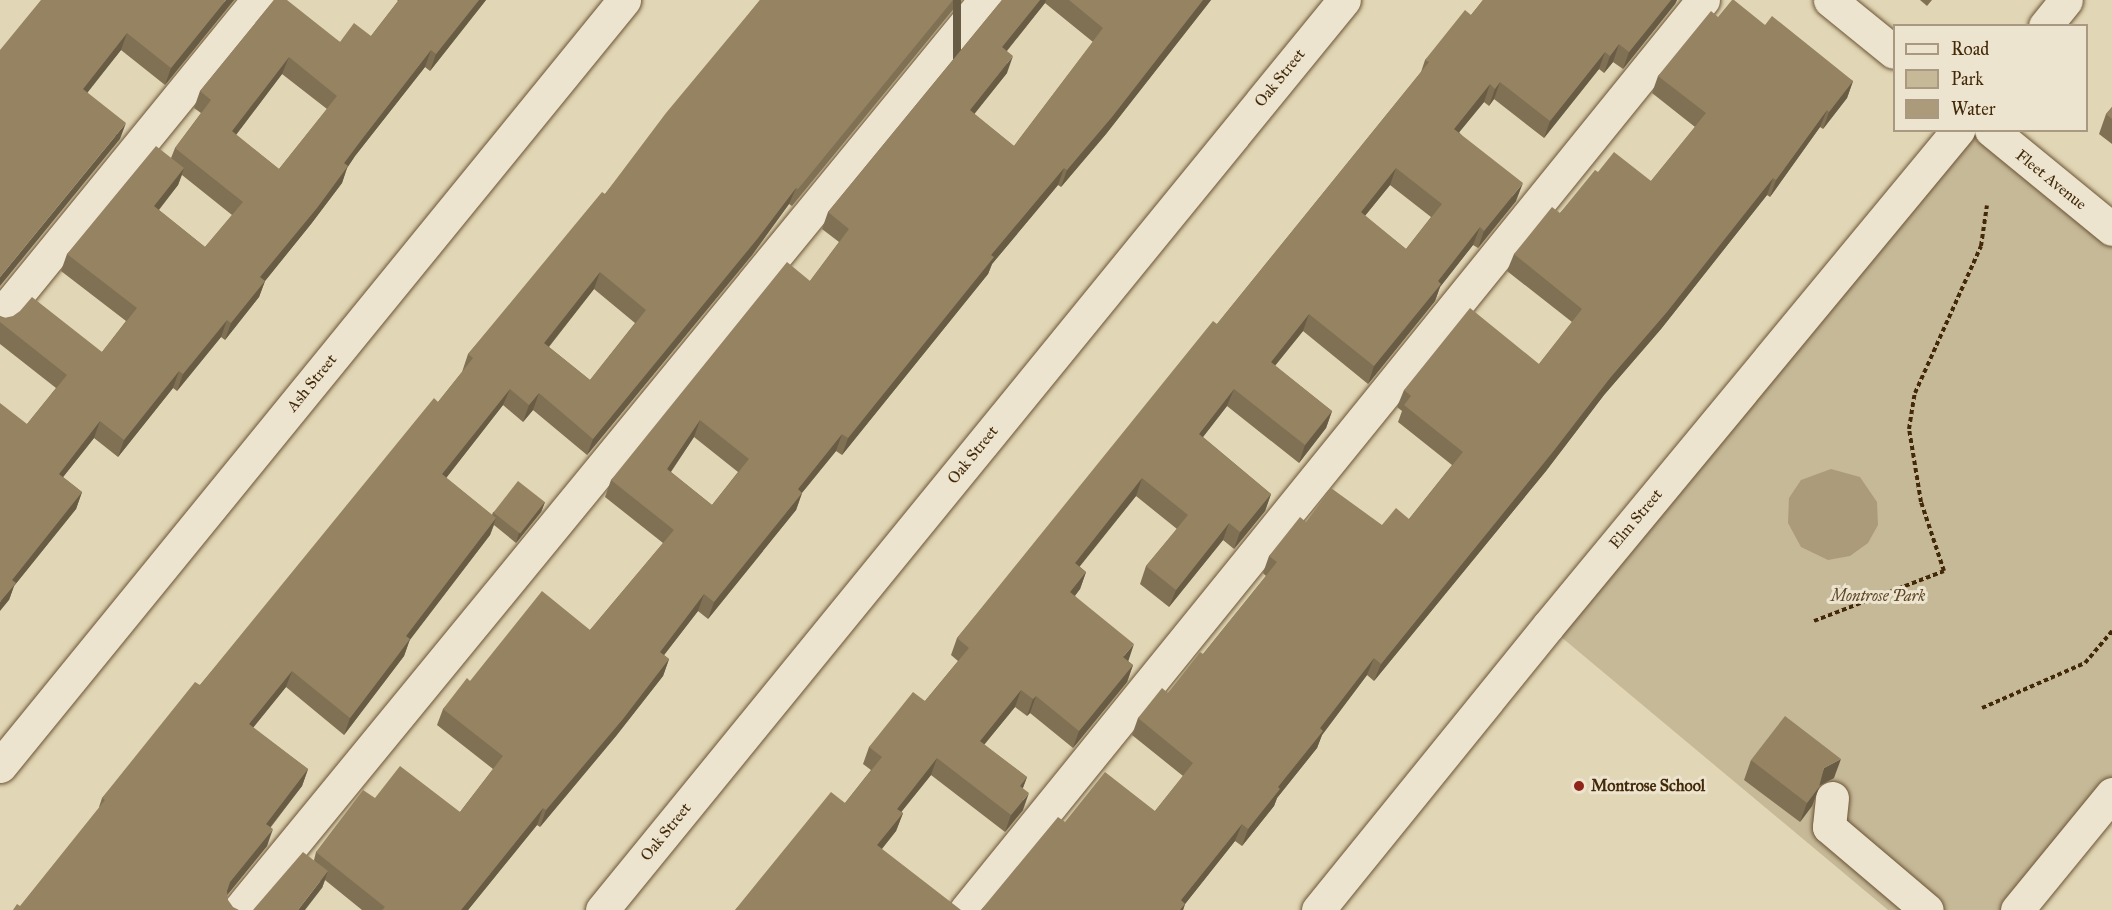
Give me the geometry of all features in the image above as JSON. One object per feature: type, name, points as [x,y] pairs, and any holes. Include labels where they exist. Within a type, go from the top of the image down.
[{"type":"street","points":[[0,316],[258,0]]},
{"type":"street","name":"Ash Street","points":[[0,766],[624,0]]},
{"type":"street","points":[[239,910],[985,0]]},
{"type":"street","name":"Oak Street","points":[[602,910],[1344,0]]},
{"type":"street","points":[[966,910],[1703,0]]},
{"type":"street","points":[[1830,0],[1893,51]]},
{"type":"street","points":[[2047,24],[2066,0]]},
{"type":"street","name":"Elm Street","points":[[1318,910],[1548,626],[1956,132]]},
{"type":"street","name":"Fleet Avenue","points":[[1993,132],[2112,229]]},
{"type":"street","points":[[2018,910],[2112,794]]},
{"type":"street","points":[[1832,798],[1828,827],[1927,910]]},
{"type":"path","points":[[1814,621],[1944,571],[1921,502],[1910,429],[1915,393],[1981,246],[1987,205]]},
{"type":"path","points":[[1982,708],[2085,663],[2112,630]]},
{"type":"green space","name":"Montrose Park","points":[[1957,132],[1992,132],[2112,229],[2112,794],[2017,910],[1888,910],[1548,626]]},
{"type":"water","points":[[1831,469],[1860,477],[1877,502],[1878,525],[1868,543],[1850,556],[1828,560],[1801,547],[1788,523],[1789,498],[1801,480]]},
{"type":"building","points":[[41,0],[226,0],[171,68],[127,33],[83,89],[126,123],[0,277],[0,50]]},
{"type":"building","points":[[274,0],[287,0],[340,42],[354,23],[371,36],[399,0],[479,0],[436,54],[431,50],[362,139],[344,163],[348,166],[317,208],[260,277],[265,281],[231,323],[227,320],[183,374],[179,371],[124,440],[100,421],[59,474],[82,492],[12,580],[16,583],[0,602],[0,403],[27,424],[67,375],[0,322],[0,316],[4,318],[13,316],[32,297],[102,352],[137,308],[67,254],[156,146],[184,168],[154,206],[205,247],[243,202],[175,148],[211,100],[200,91]],"holes":[[[289,57],[337,96],[279,169],[232,131]]]},
{"type":"building","points":[[760,0],[953,0],[798,189],[796,188],[758,238],[593,439],[539,393],[529,405],[510,389],[442,474],[496,518],[406,636],[410,639],[350,718],[292,671],[249,724],[308,769],[266,824],[273,829],[230,882],[227,891],[228,900],[233,907],[239,910],[13,910],[17,904],[20,906],[105,800],[102,798],[195,682],[200,685],[434,398],[438,402],[473,358],[468,354],[602,192],[605,194],[666,113]],"holes":[[[600,272],[646,310],[590,380],[544,343]]]},
{"type":"building","points":[[1002,0],[1040,0],[1002,47],[1013,56],[970,110],[1014,146],[1103,28],[1069,0],[1203,0],[1112,117],[1067,170],[1064,168],[991,255],[994,257],[848,438],[842,434],[798,489],[802,493],[714,602],[704,594],[660,652],[669,659],[623,719],[546,810],[543,808],[461,910],[382,910],[385,907],[316,852],[363,790],[375,798],[400,766],[460,812],[503,756],[443,709],[467,678],[470,681],[542,591],[590,630],[674,530],[611,480],[787,262],[810,281],[849,229],[828,212]],"holes":[[[700,420],[749,459],[712,505],[667,469]]]},
{"type":"building","points":[[1483,0],[1671,0],[1629,52],[1619,44],[1610,56],[1605,52],[1550,121],[1500,82],[1495,89],[1490,84],[1454,129],[1523,183],[1484,231],[1480,227],[1438,281],[1441,284],[1374,366],[1309,314],[1271,362],[1332,411],[1305,445],[1234,389],[1199,434],[1271,494],[1240,532],[1229,523],[1176,590],[1146,566],[1188,515],[1142,478],[1075,563],[1086,572],[1070,592],[1134,644],[1123,657],[1133,665],[1079,731],[1036,696],[1033,699],[1021,690],[980,741],[1027,777],[1020,786],[1029,793],[1011,815],[937,758],[897,809],[903,813],[877,845],[961,910],[735,910],[831,792],[845,803],[882,757],[869,747],[913,692],[925,701],[969,648],[957,638],[1213,321],[1217,324],[1429,62],[1425,60],[1465,10],[1471,15]],"holes":[[[1396,168],[1442,204],[1406,249],[1361,212]]]},
{"type":"building","points":[[1732,0],[1765,25],[1772,16],[1853,81],[1829,112],[1827,110],[1776,180],[1773,178],[1381,664],[1374,658],[1320,728],[1323,731],[1248,829],[1242,824],[1181,900],[1185,904],[1180,910],[981,910],[1058,817],[1065,822],[1105,772],[1155,811],[1193,763],[1138,718],[1162,688],[1168,693],[1200,652],[1203,654],[1277,562],[1269,556],[1300,517],[1306,522],[1331,488],[1382,525],[1396,508],[1409,519],[1463,452],[1404,405],[1411,396],[1404,390],[1470,308],[1539,364],[1582,309],[1514,254],[1552,207],[1560,213],[1595,170],[1598,172],[1614,152],[1651,181],[1706,113],[1658,76],[1711,11],[1718,17]]},
{"type":"building","points":[[2112,107],[2112,119],[2106,114]]},
{"type":"building","points":[[518,481],[545,502],[520,533],[493,513]]},
{"type":"building","points":[[1785,716],[1841,759],[1824,768],[1819,787],[1807,803],[1751,760]]},
{"type":"building","points":[[303,852],[328,871],[298,910],[253,910]]},
{"type":"place","name":"Montrose School","points":[[1579,786]]}]
